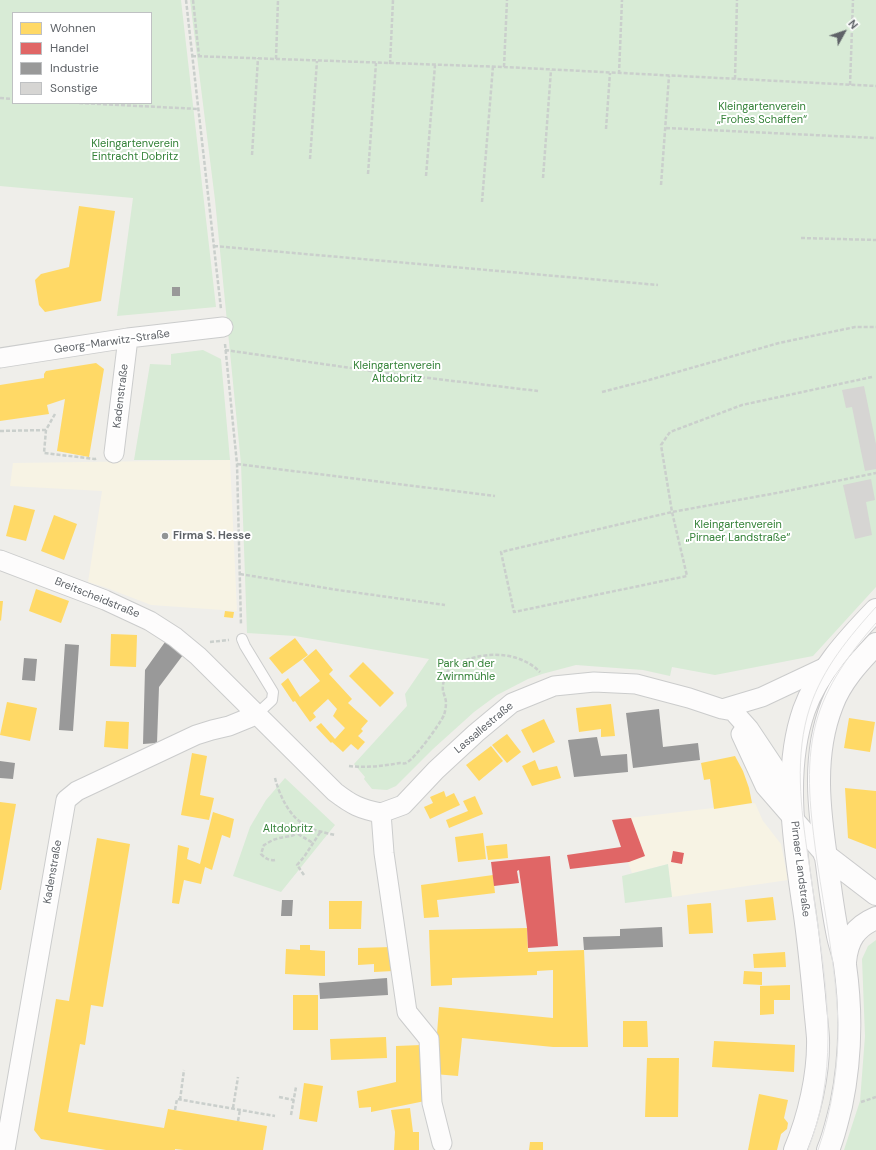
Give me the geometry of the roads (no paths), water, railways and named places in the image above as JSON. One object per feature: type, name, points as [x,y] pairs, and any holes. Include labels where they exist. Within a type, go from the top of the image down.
[{"type":"street","name":"Georg-Marwitz-Straße","points":[[0,358],[128,338],[223,327]]},
{"type":"street","name":"Kadenstraße","points":[[114,453],[128,338]]},
{"type":"street","name":"Breitscheidstraße","points":[[0,560],[105,600],[150,620],[196,654],[256,715]]},
{"type":"street","name":"Pirnaer Landstraße","points":[[796,1150],[804,1130],[813,1090],[818,1038],[810,946],[797,858],[793,816],[793,768],[800,725],[811,694],[854,633],[876,610]]},
{"type":"street","points":[[828,1150],[846,1082],[850,1051],[850,1015],[845,964],[837,933],[825,854],[820,810],[819,764],[823,734],[838,692],[856,665],[876,644]]},
{"type":"street","points":[[830,665],[762,697],[722,709],[737,726],[765,786],[825,854],[876,894]]},
{"type":"street","name":"Lassallestraße","points":[[381,813],[403,805],[436,770],[476,733],[512,703],[554,686],[594,682],[636,684],[689,698],[722,709]]},
{"type":"street","name":"Kadenstraße","points":[[5,1150],[66,800],[77,791],[196,735],[229,726],[256,715]]},
{"type":"street","points":[[256,715],[335,792],[351,804],[363,810],[381,813],[384,853],[408,1012],[428,1038],[432,1103],[442,1143]]},
{"type":"street","points":[[797,858],[825,854]]},
{"type":"street","points":[[845,964],[848,947],[854,934],[867,922],[876,918]]},
{"type":"lane","points":[[242,639],[244,646],[273,692],[272,700],[256,715]]},
{"type":"tram line","points":[[808,1150],[817,1122],[823,1094],[827,1066],[828,1039],[822,955],[801,801],[800,763],[802,744],[810,707],[815,693],[829,666],[856,630],[876,607]]},
{"type":"tram line","points":[[818,1150],[834,1087],[838,1023],[833,962],[817,861],[811,809],[809,775],[810,757],[816,723],[826,696],[848,658],[876,623]]},
{"type":"place","name":"Firma S. Hesse","points":[[165,536]]},
{"type":"park label","name":"Kleingartenverein „Frohes Schaffen“","points":[[762,113]]},
{"type":"park label","name":"Kleingartenverein Eintracht Dobritz","points":[[135,150]]},
{"type":"park label","name":"Kleingartenverein Altdobritz","points":[[397,372]]},
{"type":"park label","name":"Kleingartenverein „Pirnaer Landstraße“","points":[[738,531]]},
{"type":"park label","name":"Park an der Zwirnmühle","points":[[466,670]]},
{"type":"park label","name":"Altdobritz","points":[[288,829]]}]
